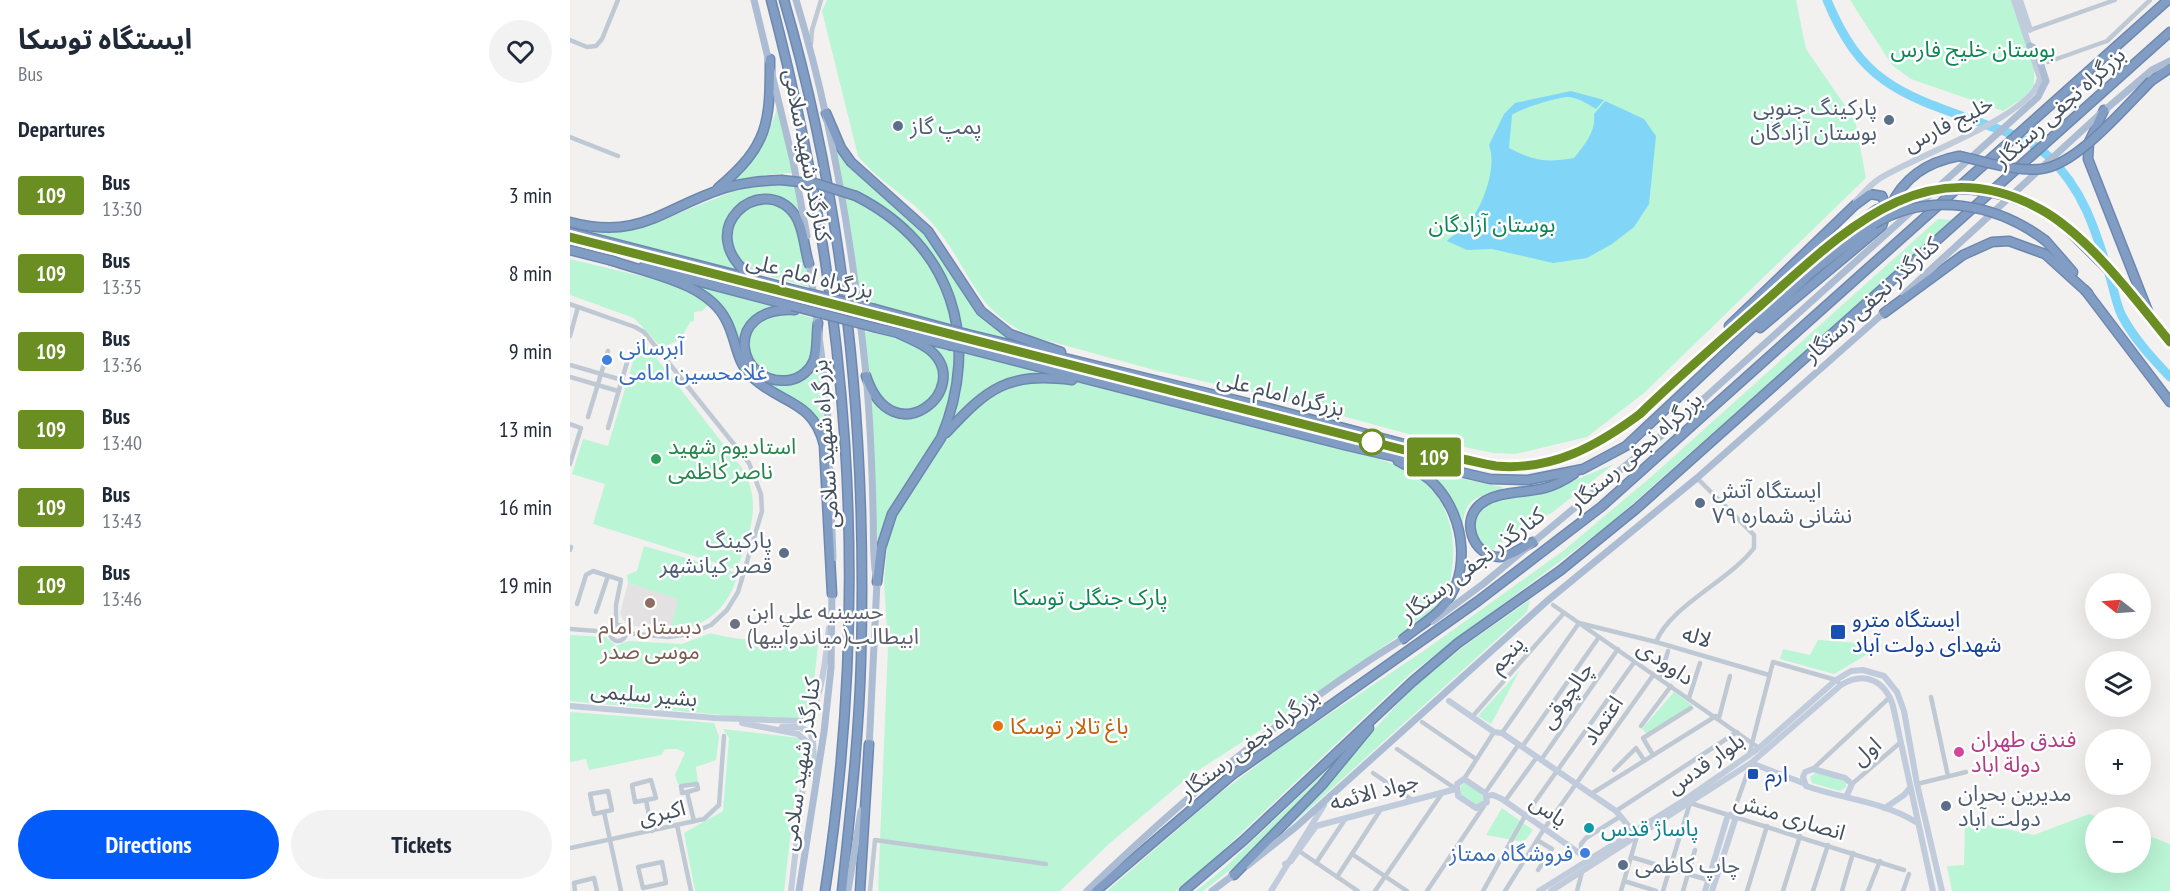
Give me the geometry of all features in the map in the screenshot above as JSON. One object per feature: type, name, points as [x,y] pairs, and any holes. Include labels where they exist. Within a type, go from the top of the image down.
[{"type":"highway","name":"بزرگراه شهید سلامی","points":[[771,0],[805,138],[826,262],[848,488],[851,561],[846,709],[825,891]]},
{"type":"highway","name":"بزرگراه شهید سلامی","points":[[784,0],[822,162],[838,249],[858,441],[862,536],[861,661],[842,891]]},
{"type":"highway","name":"بزرگراه نجفی رستگار","points":[[1096,891],[1232,775],[1409,651],[1564,537],[2010,143],[2168,0]]},
{"type":"highway","name":"بزرگراه نجفی رستگار","points":[[1184,891],[1244,840],[1387,706],[1458,644],[1561,570],[1636,509],[2170,32]]},
{"type":"highway","points":[[712,193],[738,172],[764,135],[769,119],[771,59]]},
{"type":"highway","points":[[1737,344],[1780,314],[1869,239],[1882,226],[1896,195],[1916,172],[1944,159],[1959,156],[2028,169],[2052,166],[2073,154],[2151,81],[2170,68]]},
{"type":"highway","points":[[2104,110],[2089,142],[2088,159],[2151,319]]},
{"type":"highway","points":[[826,113],[841,148],[851,162],[928,231],[945,253],[976,304],[988,318],[1010,334],[1101,366]]},
{"type":"highway","points":[[570,222],[604,228],[638,225],[712,193],[749,182],[781,180],[819,184],[856,196],[886,214],[911,234],[939,271],[951,299],[957,326],[960,367],[955,400],[941,438]]},
{"type":"highway","name":"بزرگراه امام علی","points":[[570,232],[1459,459],[1512,466],[1566,458],[1596,445],[1640,414],[1823,249],[1876,210],[1921,193],[1966,188],[2016,197],[2061,223],[2119,280],[2170,342]]},
{"type":"highway","points":[[1668,387],[1832,227],[1870,194],[1882,196],[1886,201],[1887,213]]},
{"type":"highway","points":[[755,279],[737,265],[730,254],[727,238],[733,216],[752,201],[773,200],[793,212],[799,224],[809,264]]},
{"type":"highway","name":"بزرگراه امام علی","points":[[570,250],[1387,455],[1490,479],[1510,481],[1537,479],[1583,470],[1626,446],[1812,272],[1874,224],[1891,214],[1922,205],[1952,204],[2006,217],[2046,241],[2061,256],[2170,402]]},
{"type":"highway","points":[[1884,313],[1963,255],[1992,242],[2009,241],[2045,254],[2088,293]]},
{"type":"highway","points":[[610,260],[682,285],[709,300],[728,322],[745,370],[755,380],[800,406],[815,422],[824,445],[832,594]]},
{"type":"highway","points":[[812,312],[772,310],[757,317],[745,337],[748,360],[760,375],[772,380],[789,380],[799,377],[809,368],[815,357],[818,323]]},
{"type":"highway","points":[[866,376],[873,396],[889,411],[912,414],[933,402],[942,385],[939,361],[929,350],[898,333]]},
{"type":"highway","points":[[877,582],[881,548],[892,514],[941,438],[979,398],[1006,384],[1035,377],[1097,383]]},
{"type":"highway","points":[[1387,455],[1417,471],[1436,486],[1456,517],[1461,541],[1461,559],[1449,596],[1440,609],[1404,639]]},
{"type":"highway","points":[[1533,542],[1502,557],[1487,555],[1476,546],[1471,534],[1470,521],[1474,511],[1482,502],[1495,497],[1546,488],[1583,470]]},
{"type":"highway","points":[[1234,875],[1322,785],[1387,706]]},
{"type":"highway","points":[[860,891],[869,744]]},
{"type":"main road","name":"کنارگذر شهید سلامی","points":[[754,0],[771,59],[798,184],[818,323],[831,458],[834,542],[831,668],[824,732],[815,777],[799,891]]},
{"type":"main road","name":"کنارگذر شهید سلامی","points":[[796,0],[826,113],[850,247],[866,376],[873,492],[873,566],[877,582],[869,744],[857,843],[848,891]]},
{"type":"main road","name":"خلیج فارس","points":[[1832,227],[1878,180],[1923,155],[1978,131],[2010,112],[2039,83],[2030,46],[2014,0]]},
{"type":"main road","points":[[2020,0],[2030,30]]},
{"type":"main road","name":"کنارگذر نجفی رستگار","points":[[1087,891],[1157,824],[1266,731],[1483,584],[1679,421],[1992,136],[2038,97],[2044,87],[2045,76],[2036,49],[2030,46]]},
{"type":"main road","name":"کنارگذر نجفی رستگار","points":[[1212,891],[1297,826],[1547,601],[1697,478],[1884,313],[2104,110],[2152,70],[2170,61]]},
{"type":"main road","points":[[732,720],[795,722],[809,715],[825,662],[832,611]]},
{"type":"main road","name":"بلوار قدس","points":[[1539,891],[1690,803],[1751,763],[1851,671],[1874,671],[1884,676],[1897,692],[1904,711],[1913,786]]},
{"type":"main road","name":"بلوار قدس","points":[[1551,891],[1582,872],[1749,755],[1838,683],[1866,677],[1873,680],[1890,697]]},
{"type":"main road","points":[[1890,697],[1942,891]]},
{"type":"main road","points":[[1449,701],[1520,745],[1616,811],[1635,834]]},
{"type":"main road","name":"بشیر سلیمی","points":[[570,706],[732,720]]},
{"type":"main road","points":[[732,720],[798,734],[808,743],[791,891]]},
{"type":"main road","points":[[763,726],[799,727],[810,732],[813,741],[815,777]]},
{"type":"main road","points":[[1749,755],[1751,763],[1830,794],[1847,795],[1885,808],[1916,822]]},
{"type":"main road","points":[[1803,783],[1805,772],[1813,769],[1845,778],[1852,784],[1847,795]]},
{"type":"main road","points":[[1464,779],[1456,789],[1458,796],[1476,808],[1484,806],[1487,802],[1486,794]]},
{"type":"main road","name":"یاس","points":[[1464,779],[1486,794],[1505,801],[1589,860]]},
{"type":"main road","points":[[1885,808],[1913,786]]},
{"type":"main road","points":[[1913,786],[1916,822],[1933,891]]},
{"type":"main road","name":"جواد الائمه","points":[[1285,864],[1299,851],[1316,826],[1411,799],[1456,789]]},
{"type":"main road","points":[[1271,891],[1285,864],[1330,795]]},
{"type":"main road","points":[[1705,891],[1727,818],[1732,816],[1735,820],[1712,891]]},
{"type":"street","points":[[570,40],[587,47],[596,46],[602,39],[618,0]]},
{"type":"street","points":[[810,49],[812,30],[821,0]]},
{"type":"street","points":[[2030,30],[2115,0]]},
{"type":"street","points":[[2048,62],[2107,41],[2150,0]]},
{"type":"street","points":[[570,137],[618,156]]},
{"type":"street","points":[[570,304],[644,332],[749,463],[761,494],[762,512],[758,528],[738,592],[727,610],[711,625],[690,634],[668,637],[626,633]]},
{"type":"street","points":[[570,335],[578,307]]},
{"type":"street","points":[[588,417],[608,351]]},
{"type":"street","points":[[608,428],[628,359]]},
{"type":"street","points":[[570,365],[622,380]]},
{"type":"street","points":[[570,376],[618,391]]},
{"type":"street","points":[[570,424],[581,428],[570,464]]},
{"type":"street","points":[[1656,642],[1664,625],[1711,589],[1754,548],[1754,535],[1697,478]]},
{"type":"street","points":[[578,604],[586,575],[593,572],[621,580],[616,605],[616,625],[610,632]]},
{"type":"street","points":[[596,612],[608,576]]},
{"type":"street","name":"داوودی","points":[[1553,605],[1759,747]]},
{"type":"street","name":"پنجم","points":[[1472,717],[1564,613]]},
{"type":"street","points":[[1464,779],[1476,759],[1579,623]]},
{"type":"street","name":"لاله","points":[[1579,623],[1656,642],[1769,675]]},
{"type":"street","points":[[616,625],[623,627],[626,633]]},
{"type":"street","points":[[570,629],[610,632]]},
{"type":"street","points":[[610,632],[613,639],[617,640],[624,638],[626,633]]},
{"type":"street","points":[[1486,794],[1599,636]]},
{"type":"street","name":"چالچوقی","points":[[1505,801],[1618,649]]},
{"type":"street","points":[[1660,678],[1668,651]]},
{"type":"street","points":[[1483,891],[1526,816],[1635,661]]},
{"type":"street","points":[[1749,755],[1750,741],[1773,662],[1838,683]]},
{"type":"street","points":[[1689,698],[1700,663]]},
{"type":"street","name":"اعتماد","points":[[1577,785],[1654,674]]},
{"type":"street","points":[[1591,794],[1717,717],[1730,676]]},
{"type":"street","points":[[1641,726],[1671,686]]},
{"type":"street","points":[[1813,769],[1890,697]]},
{"type":"street","points":[[1931,697],[1948,776]]},
{"type":"street","points":[[1653,755],[1643,738],[1691,708]]},
{"type":"street","points":[[1422,722],[1476,759]]},
{"type":"street","points":[[1616,811],[1737,732]]},
{"type":"street","name":"اکبری","points":[[570,848],[704,819],[719,805],[724,736]]},
{"type":"street","name":"اول","points":[[1852,784],[1901,742]]},
{"type":"street","points":[[1614,770],[1636,748],[1644,760]]},
{"type":"street","points":[[1397,749],[1456,789]]},
{"type":"street","points":[[1732,816],[1751,763]]},
{"type":"street","points":[[1913,786],[1966,772]]},
{"type":"street","points":[[1373,773],[1411,799]]},
{"type":"street","points":[[651,780],[656,798],[646,800],[635,802],[632,784],[651,780]]},
{"type":"street","points":[[1505,891],[1544,829],[1577,785]]},
{"type":"street","points":[[608,791],[612,810],[604,812],[594,814],[590,794],[608,791]]},
{"type":"street","points":[[1376,891],[1444,791]]},
{"type":"street","points":[[687,792],[694,821]]},
{"type":"street","points":[[646,800],[652,831]]},
{"type":"street","points":[[1663,891],[1690,803]]},
{"type":"street","name":"انصاری منش","points":[[1690,803],[1767,825],[1880,861],[1907,872],[1903,891]]},
{"type":"street","points":[[1427,891],[1484,806]]},
{"type":"street","points":[[1337,877],[1382,808]]},
{"type":"street","points":[[604,812],[621,891]]},
{"type":"street","points":[[1581,855],[1581,844],[1586,838],[1622,816]]},
{"type":"street","points":[[1316,863],[1346,818]]},
{"type":"street","points":[[678,825],[691,891]]},
{"type":"street","points":[[1747,891],[1767,825]]},
{"type":"street","points":[[1621,891],[1635,834]]},
{"type":"street","points":[[1783,891],[1800,836]]},
{"type":"street","points":[[870,891],[875,840],[1046,864]]},
{"type":"street","points":[[1537,840],[1552,849],[1538,870]]},
{"type":"street","points":[[1813,891],[1828,845]]},
{"type":"street","points":[[1683,891],[1695,850]]},
{"type":"street","points":[[1299,851],[1358,891]]},
{"type":"street","points":[[1842,891],[1853,853]]},
{"type":"street","points":[[1352,854],[1407,891]]},
{"type":"street","points":[[1631,857],[1708,880]]},
{"type":"street","points":[[1868,891],[1880,861]]},
{"type":"street","points":[[662,862],[666,883],[656,885],[643,888],[639,867],[662,862]]},
{"type":"street","points":[[1577,891],[1582,872]]},
{"type":"street","points":[[575,891],[574,883],[594,878],[597,891]]},
{"type":"street","points":[[1624,881],[1656,891]]},
{"type":"street","points":[[656,885],[657,891]]},
{"type":"shaded area","name":"دبستان امام موسی صدر","points":[[628,583],[679,599],[671,628],[629,626],[623,620],[620,613]]},
{"type":"green space","name":"بوستان آزادگان","points":[[827,0],[1796,0],[1806,49],[1855,120],[1866,178],[1644,393],[1587,437],[1515,454],[1493,453],[1430,440],[1277,398],[1158,371],[1038,338],[1000,317],[976,289],[932,223],[858,156],[822,11]]},
{"type":"green space","name":"بوستان خلیج فارس","points":[[1850,0],[2011,0],[2034,65],[2034,86],[2022,99],[2003,111],[1911,79],[1892,65]]},
{"type":"green space","points":[[778,105],[792,173],[773,174],[730,183],[754,158],[770,128]]},
{"type":"green space","points":[[833,136],[836,143],[924,230],[984,317],[1049,350],[960,329],[954,301],[934,259],[903,229],[842,188]]},
{"type":"green space","points":[[795,183],[806,246],[798,216],[780,200],[740,205],[726,248],[735,267],[743,273],[589,233],[589,229],[639,229],[742,188]]},
{"type":"green space","points":[[843,193],[885,218],[920,251],[942,284],[955,327],[858,300]]},
{"type":"green space","points":[[754,202],[778,204],[798,224],[809,287],[748,270],[730,248],[734,218]]},
{"type":"green space","points":[[1938,219],[1953,220],[1611,523],[1410,674],[1201,871],[1175,891],[1107,891],[1215,797],[1289,741],[1425,650],[1563,551],[1651,477]]},
{"type":"green space","points":[[570,259],[670,283],[709,304],[702,311],[694,312],[694,321],[690,322],[681,339],[662,348],[634,318],[570,295]]},
{"type":"green space","points":[[680,281],[790,309],[775,309],[763,313],[749,325],[745,332],[754,371],[794,381],[818,351],[826,441],[808,409],[764,382],[748,369],[730,321]]},
{"type":"green space","points":[[794,313],[813,318],[814,343],[810,362],[797,373],[787,377],[772,378],[750,361],[747,337],[758,318]]},
{"type":"green space","points":[[863,331],[905,340],[925,349],[933,356],[939,367],[941,384],[923,408],[895,411],[871,386]]},
{"type":"green space","points":[[913,340],[957,351],[956,380],[941,430],[899,496],[876,562],[869,392],[877,405],[894,414],[935,404],[942,363]]},
{"type":"green space","name":"استادیوم شهید ناصر کاظمی","points":[[646,345],[745,472],[752,497],[752,520],[738,567],[735,569],[593,524],[605,484],[572,474],[583,439],[608,446],[635,355]]},
{"type":"green space","points":[[962,352],[1060,375],[1009,382],[950,423],[959,390]]},
{"type":"green space","name":"پارک جنگلی توسکا","points":[[1071,381],[1365,454],[1407,471],[1433,491],[1443,506],[1449,522],[1453,557],[1447,591],[1440,607],[1301,704],[1191,775],[1110,843],[1060,891],[878,891],[888,647],[884,581],[888,539],[894,519],[939,447],[974,405],[1017,382]]},
{"type":"green space","points":[[1614,464],[1553,512],[1511,534],[1489,553],[1475,536],[1471,523],[1475,513],[1485,506],[1553,488]]},
{"type":"green space","points":[[1420,470],[1502,487],[1504,490],[1479,497],[1468,506],[1463,521],[1463,531],[1454,507]]},
{"type":"green space","points":[[644,546],[738,573],[723,605],[707,619],[674,631],[671,628],[678,599],[628,583],[627,575],[637,571]]},
{"type":"green space","points":[[1530,600],[1527,612],[1270,844],[1412,688],[1467,644]]},
{"type":"green space","points":[[711,633],[737,639],[765,640],[819,636],[812,700],[808,714],[802,719],[768,719],[570,701],[570,635],[606,637],[616,646],[628,641],[682,644]]},
{"type":"green space","points":[[1818,640],[1883,645],[1834,674],[1780,659],[1783,649],[1810,655]]},
{"type":"green space","points":[[1520,670],[1491,724],[1478,716]]},
{"type":"green space","points":[[1674,692],[1692,705],[1647,734],[1642,729]]},
{"type":"green space","points":[[570,712],[714,723],[719,737],[716,760],[696,767],[698,783],[678,784],[675,775],[685,753],[678,749],[665,749],[661,755],[589,770],[586,759],[570,762]]},
{"type":"green space","points":[[723,729],[799,738],[806,750],[795,797],[784,891],[695,891],[684,833],[723,811],[729,738]]},
{"type":"green space","points":[[1347,751],[1252,853],[1203,891],[1196,891],[1223,869]]},
{"type":"green space","points":[[1818,771],[1846,782],[1846,787],[1840,791],[1812,783],[1810,777]]},
{"type":"green space","points":[[1465,782],[1481,793],[1484,802],[1476,805],[1461,795],[1461,786]]},
{"type":"green space","points":[[1502,808],[1533,830],[1524,842],[1486,835]]},
{"type":"green space","points":[[2085,816],[2085,873],[2151,873],[2151,837],[2170,844],[2170,891],[1952,891],[1947,866],[1964,865],[1965,820],[2034,835]]},
{"type":"water","points":[[1571,91],[1604,100],[1596,109],[1577,99],[1565,97],[1516,112],[1512,115],[1509,148],[1541,160],[1574,158],[1586,143],[1591,132],[1594,114],[1605,101],[1644,119],[1656,136],[1649,204],[1634,227],[1612,244],[1587,258],[1553,263],[1492,249],[1467,250],[1447,241],[1470,222],[1482,201],[1491,166],[1489,145],[1504,114],[1515,103]]},
{"type":"waterway","points":[[1827,0],[1840,29],[1855,51],[1888,83],[1930,104],[2027,141],[2042,151],[2061,170],[2071,183],[2087,213],[2122,316],[2138,341],[2170,377]]},
{"type":"bus line","name":"109","points":[[570,237],[876,317],[1420,454],[1437,458],[1450,456],[1497,466],[1532,464],[1566,458],[1609,437],[1640,414],[1823,249],[1876,210],[1897,200],[1921,193],[1966,188],[1987,190],[2016,197],[2041,209],[2061,223],[2097,257],[2170,342]]},
{"type":"place","name":"پارکینگ جنوبی بوستان آزادگان","points":[[1889,120]]},
{"type":"place","name":"پمپ گاز","points":[[898,126]]},
{"type":"place","name":"آبرسانی غلامحسین امامی","points":[[607,360]]},
{"type":"place","name":"استادیوم شهید ناصر کاظمی","points":[[656,459]]},
{"type":"place","name":"ایستگاه آتش نشانی شماره ۷۹","points":[[1700,503]]},
{"type":"place","name":"پارکینگ قصر کیانشهر","points":[[784,553]]},
{"type":"place","name":"دبستان امام موسی صدر","points":[[650,603]]},
{"type":"place","name":"حسینیه علی ابن ابیطالب(میاندوآبیها)","points":[[735,624]]},
{"type":"place","name":"ایستگاه مترو شهدای دولت آباد","points":[[1838,632]]},
{"type":"place","name":"باغ تالار توسکا","points":[[998,726]]},
{"type":"place","name":"فندق طهران دولة اباد","points":[[1959,752]]},
{"type":"place","name":"ارم","points":[[1753,774]]},
{"type":"place","name":"مدیرین بحران دولت آباد","points":[[1946,806]]},
{"type":"place","name":"پاساژ قدس","points":[[1589,828]]},
{"type":"place","name":"فروشگاه ممتاز","points":[[1585,853]]},
{"type":"place","name":"چاپ كاظمى","points":[[1623,865]]}]
